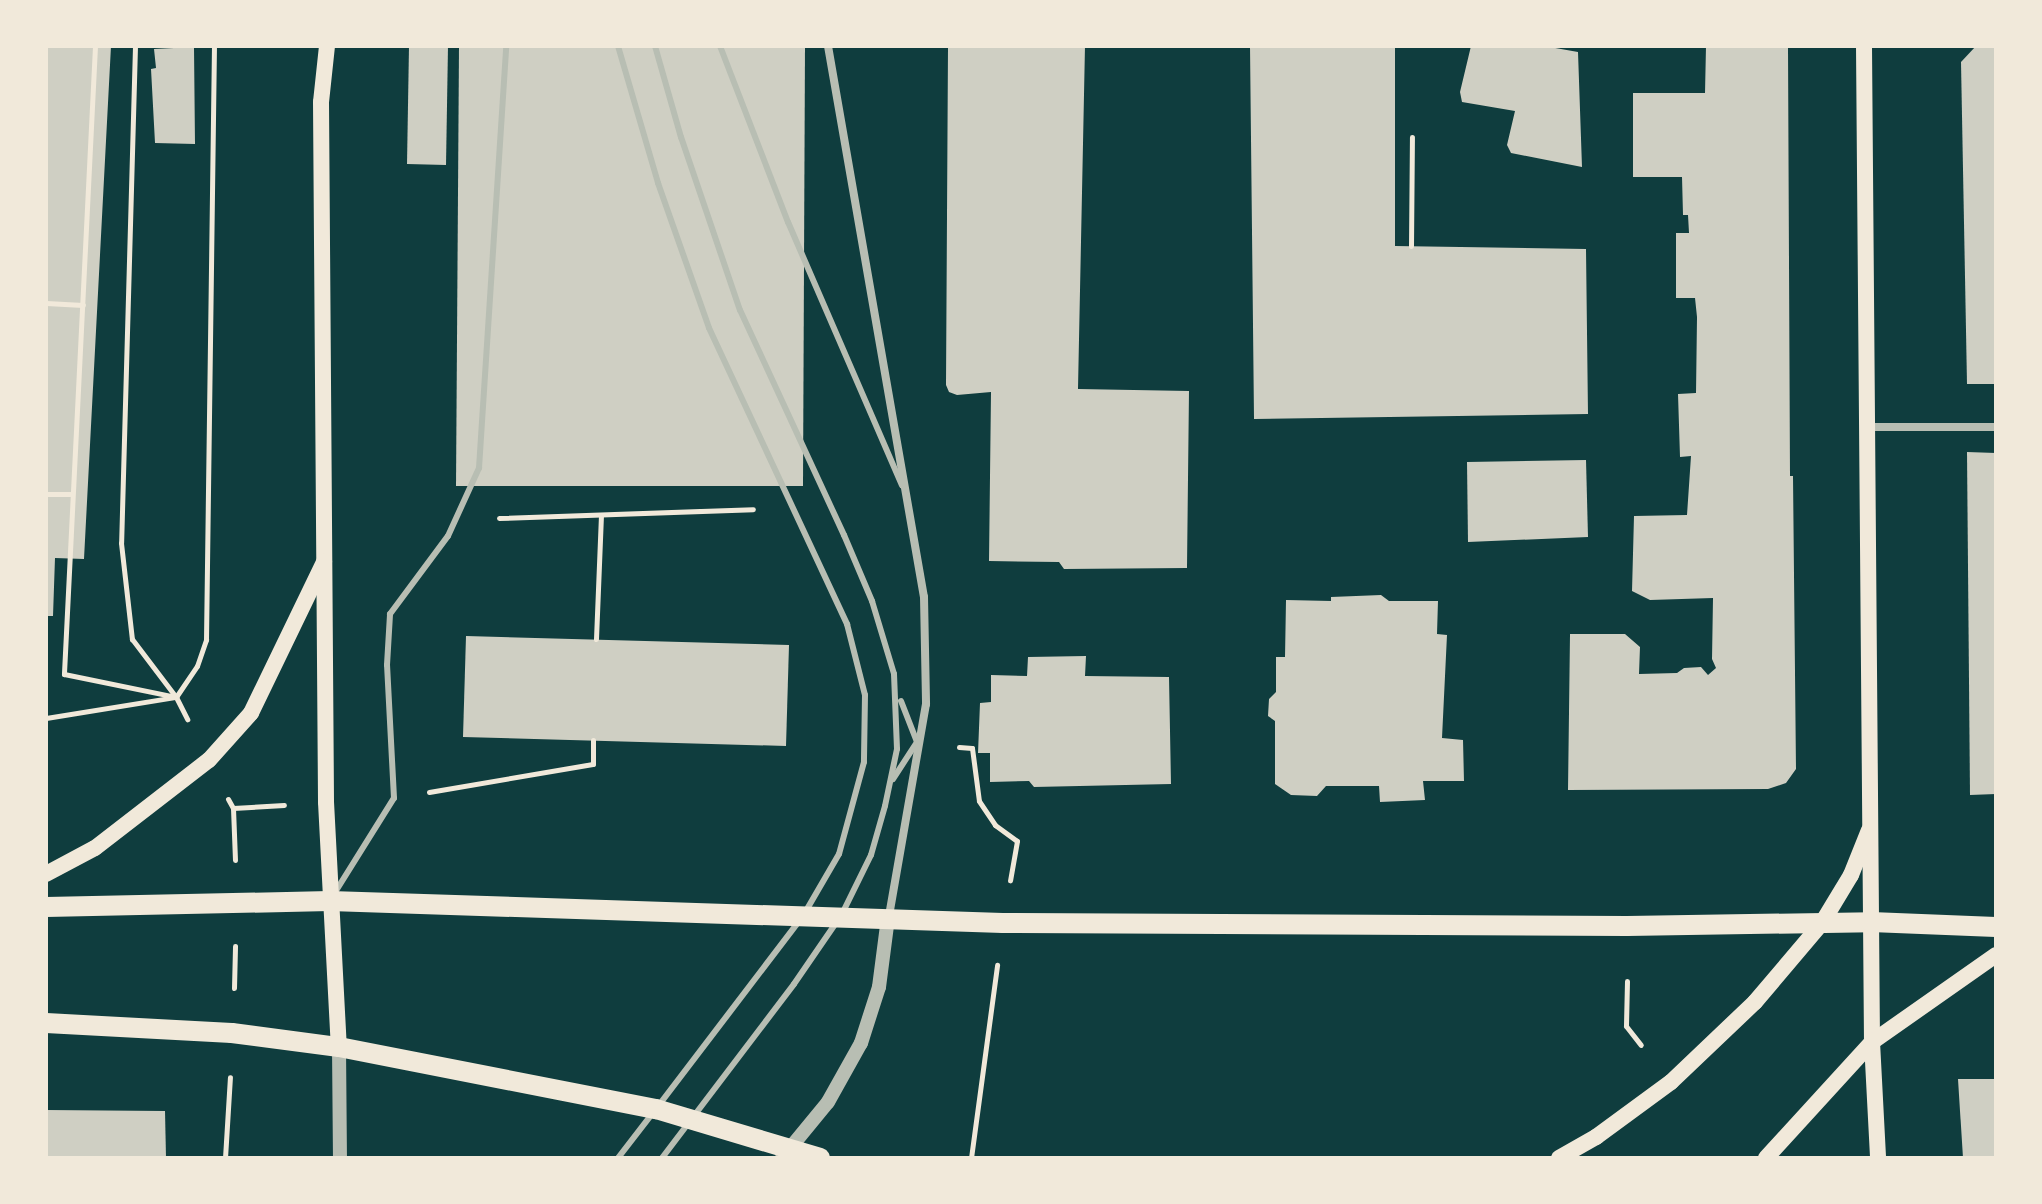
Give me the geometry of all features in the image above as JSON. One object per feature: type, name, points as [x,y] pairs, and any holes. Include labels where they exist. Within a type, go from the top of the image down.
[{"type":"main road","points":[[327,46],[321,102],[330,901],[339,1047]]},
{"type":"main road","points":[[1864,46],[1865,427],[1873,821],[1872,1042],[1878,1158]]},
{"type":"main road","points":[[46,874],[95,848],[209,760],[251,713],[327,557]]},
{"type":"main road","points":[[1559,1158],[1596,1137],[1671,1082],[1755,1002],[1822,923],[1851,875],[1873,821]]},
{"type":"main road","points":[[46,907],[330,901],[1016,923],[1627,926],[1871,922],[1996,927]]},
{"type":"main road","points":[[1766,1158],[1872,1042],[1996,955]]},
{"type":"main road","points":[[46,1023],[232,1033],[339,1047],[656,1109],[785,1154],[820,1158]]},
{"type":"street","points":[[785,1154],[828,1102],[861,1043],[879,987],[917,742],[926,704],[924,597],[910,503],[828,46]]},
{"type":"street","points":[[1865,427],[1996,427]]},
{"type":"street","points":[[339,1047],[340,1158]]},
{"type":"lane","points":[[330,901],[394,798],[387,665],[390,614],[448,536],[479,468],[506,46]]},
{"type":"lane","points":[[618,46],[658,183],[709,328],[847,624],[865,695],[864,762],[839,854],[803,916],[618,1158]]},
{"type":"lane","points":[[655,46],[681,137],[740,310],[872,601],[898,694],[917,742],[891,782]]},
{"type":"lane","points":[[720,46],[788,222],[910,503]]},
{"type":"lane","points":[[662,1158],[840,917],[871,855],[891,782],[897,749],[898,694]]},
{"type":"path","points":[[95,46],[83,305],[70,494],[64,674],[176,697]]},
{"type":"path","points":[[135,46],[121,543],[132,639],[176,697]]},
{"type":"path","points":[[46,718],[176,697],[197,666],[206,640],[214,46]]},
{"type":"path","points":[[1411,246],[1412,137]]},
{"type":"path","points":[[46,303],[83,305]]},
{"type":"path","points":[[46,494],[70,494]]},
{"type":"path","points":[[456,519],[791,508]]},
{"type":"path","points":[[596,639],[601,515]]},
{"type":"path","points":[[593,740],[593,764]]},
{"type":"path","points":[[209,760],[233,808],[237,903],[225,1158]]},
{"type":"path","points":[[1627,981],[1626,1026],[1641,1045]]},
{"type":"building","points":[[46,46],[111,46],[84,559],[55,558],[53,616],[46,616]]},
{"type":"building","points":[[409,46],[448,46],[446,165],[407,164]]},
{"type":"building","points":[[459,46],[805,46],[803,486],[456,486]]},
{"type":"building","points":[[948,46],[1085,46],[1078,389],[1189,391],[1187,568],[1064,569],[1059,562],[989,561],[991,392],[957,395],[949,392],[946,385]]},
{"type":"building","points":[[1250,46],[1395,46],[1395,246],[1586,249],[1588,414],[1254,419]]},
{"type":"building","points":[[1471,46],[1544,46],[1578,52],[1582,167],[1511,153],[1507,145],[1515,111],[1462,102],[1460,92]]},
{"type":"building","points":[[1706,46],[1788,46],[1790,476],[1793,476],[1796,769],[1786,783],[1768,789],[1568,790],[1570,634],[1625,634],[1640,647],[1639,674],[1677,673],[1684,668],[1701,667],[1708,675],[1716,668],[1712,659],[1713,598],[1650,600],[1632,591],[1634,516],[1687,515],[1691,456],[1680,457],[1678,394],[1696,393],[1697,317],[1695,298],[1676,298],[1676,233],[1689,233],[1688,215],[1683,215],[1682,177],[1633,177],[1633,93],[1705,93]]},
{"type":"building","points":[[1976,46],[1996,46],[1996,384],[1967,384],[1961,62]]},
{"type":"building","points":[[194,47],[195,144],[155,143],[151,69],[156,68],[154,49]]},
{"type":"building","points":[[1967,452],[1996,453],[1996,794],[1970,795]]},
{"type":"building","points":[[1586,460],[1588,537],[1468,542],[1467,462]]},
{"type":"building","points":[[1381,595],[1389,601],[1438,601],[1437,634],[1447,635],[1442,738],[1463,740],[1464,781],[1423,781],[1425,800],[1380,802],[1379,786],[1326,786],[1317,796],[1291,795],[1275,784],[1275,721],[1268,716],[1269,699],[1276,692],[1276,657],[1285,657],[1286,600],[1331,601],[1331,597]]},
{"type":"building","points":[[466,636],[789,645],[786,746],[463,737]]},
{"type":"building","points":[[1086,656],[1085,676],[1169,677],[1171,784],[1034,787],[1029,781],[990,782],[990,753],[978,753],[980,703],[991,702],[991,675],[1027,676],[1028,657]]},
{"type":"building","points":[[1958,1079],[1996,1079],[1996,1158],[1963,1158]]},
{"type":"building","points":[[46,1110],[165,1111],[166,1158],[46,1158]]}]
